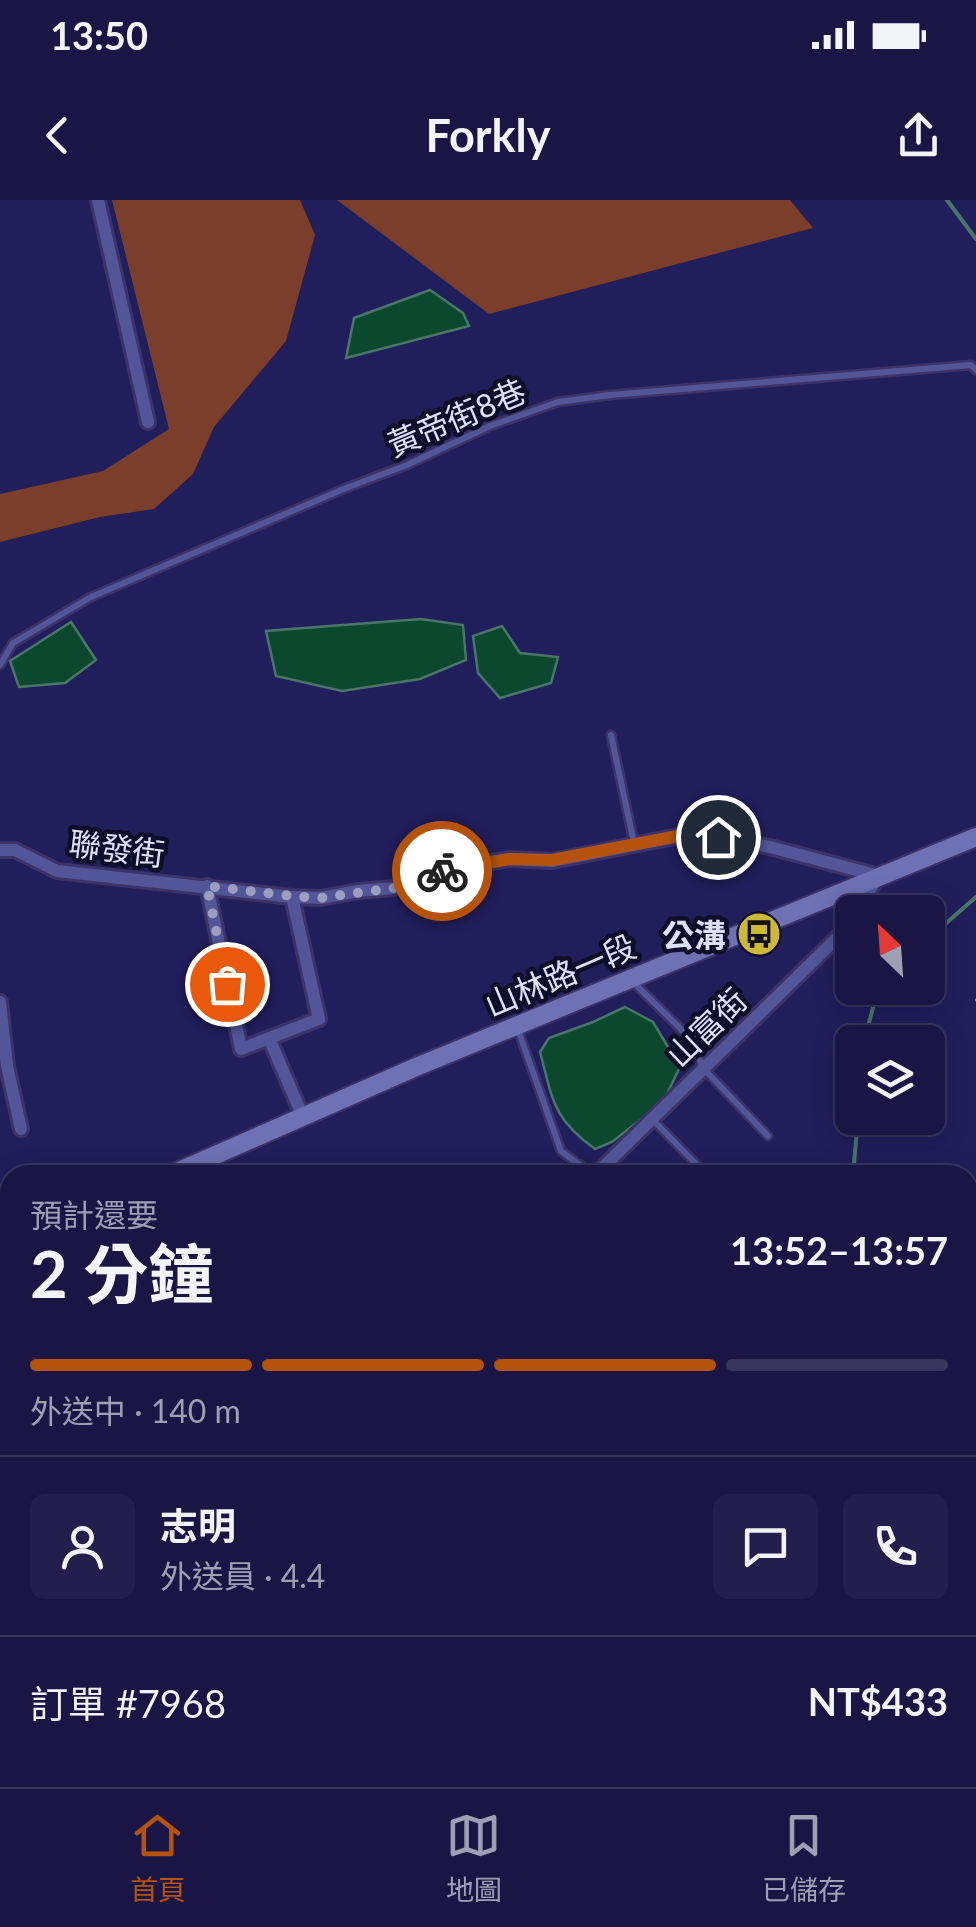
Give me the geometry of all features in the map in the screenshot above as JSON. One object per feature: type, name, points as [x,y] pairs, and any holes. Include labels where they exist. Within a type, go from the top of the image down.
[{"type":"main road","name":"山林路一段","points":[[198,1165],[517,1026],[976,837]]},
{"type":"street","points":[[98,200],[148,422]]},
{"type":"street","name":"聯發街","points":[[0,850],[15,850],[58,870],[320,898],[394,888],[446,870],[510,859],[552,860],[678,836],[718,837],[879,876]]},
{"type":"street","name":"山富街","points":[[867,895],[879,876]]},
{"type":"street","points":[[207,886],[240,1048],[319,1019],[292,896]]},
{"type":"street","name":"山富街","points":[[604,1165],[835,939]]},
{"type":"street","points":[[0,1002],[21,1130]]},
{"type":"street","points":[[269,1038],[303,1117]]},
{"type":"lane","name":"黃帝街8巷","points":[[0,665],[13,643],[90,597],[407,465],[490,426],[558,402],[894,370],[971,365],[976,370]]},
{"type":"lane","points":[[611,734],[634,844]]},
{"type":"lane","points":[[630,979],[693,1041],[703,1068],[768,1136]]},
{"type":"lane","points":[[517,1026],[561,1151],[580,1165]]},
{"type":"lane","points":[[652,1119],[696,1165]]},
{"type":"shaded area","points":[[112,200],[300,200],[315,235],[286,341],[214,427],[193,474],[154,509],[100,517],[0,542],[0,494],[103,471],[169,429]]},
{"type":"shaded area","points":[[337,200],[790,200],[813,228],[489,314]]},
{"type":"shaded area","points":[[430,290],[463,313],[469,326],[346,358],[354,318]]},
{"type":"shaded area","points":[[421,619],[463,625],[466,660],[420,679],[342,691],[276,676],[266,631]]},
{"type":"shaded area","points":[[71,622],[96,660],[65,683],[19,687],[10,661]]},
{"type":"shaded area","points":[[502,626],[520,653],[558,657],[551,683],[500,698],[478,673],[473,636]]},
{"type":"shaded area","points":[[625,1007],[653,1022],[680,1067],[663,1102],[612,1142],[595,1149],[570,1128],[556,1107],[540,1052],[549,1038]]},
{"type":"waterway","points":[[947,200],[976,239]]},
{"type":"waterway","points":[[945,924],[976,897]]},
{"type":"waterway","points":[[868,1025],[874,1005]]},
{"type":"waterway","points":[[854,1165],[857,1135]]},
{"type":"way so far","points":[[227,984],[207,886],[320,898],[394,888],[442,871]]},
{"type":"place","name":"公溝","points":[[759,934]]},
{"type":"route","points":[[442,871],[510,859],[552,860],[678,836],[718,837]]}]
